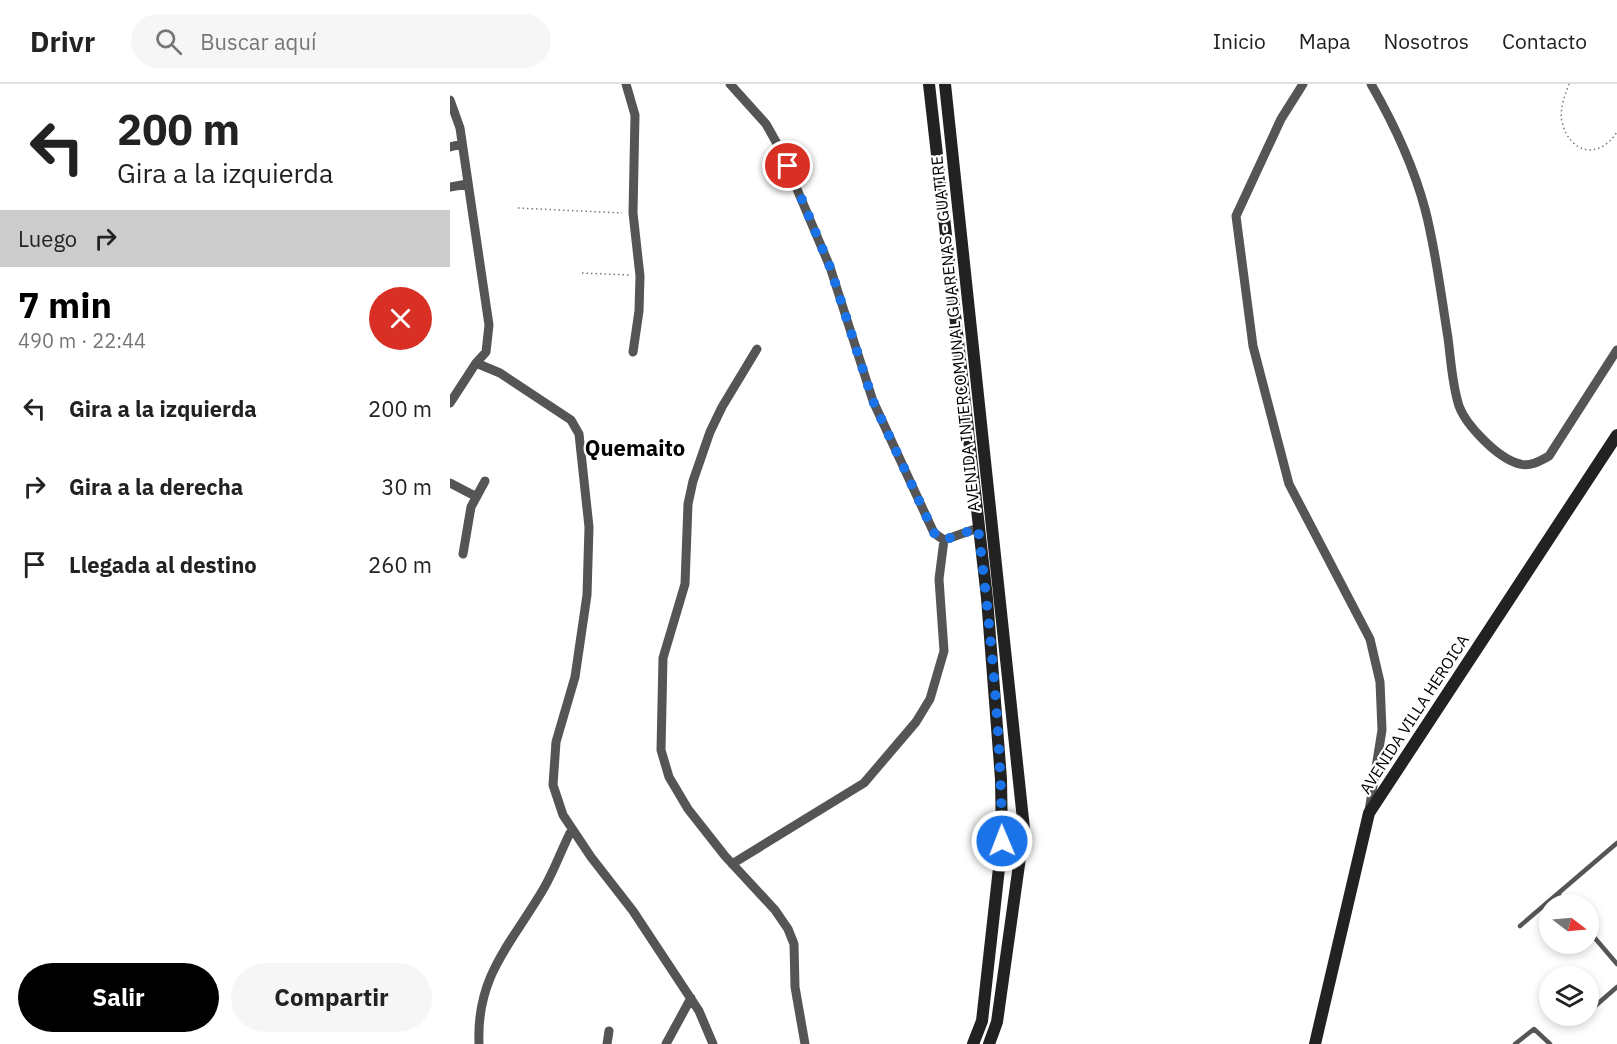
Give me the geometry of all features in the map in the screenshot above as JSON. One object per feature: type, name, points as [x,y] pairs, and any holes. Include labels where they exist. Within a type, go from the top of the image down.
[{"type":"main road","name":"AVENIDA INTERCOMUNAL GUARENAS - GUATIRE","points":[[929,84],[987,598],[1001,779],[1002,841],[982,1021],[973,1044]]},
{"type":"main road","name":"AVENIDA INTERCOMUNAL GUARENAS - GUATIRE","points":[[945,84],[1024,829],[997,1022],[989,1044]]},
{"type":"main road","name":"AVENIDA VILLA HEROICA","points":[[1315,1044],[1369,813],[1617,435]]},
{"type":"street","points":[[626,84],[635,115],[633,213],[640,276],[639,311],[633,352]]},
{"type":"street","points":[[730,84],[766,124],[780,149],[830,267],[873,401],[934,533],[944,540]]},
{"type":"street","points":[[1303,84],[1281,119],[1236,216],[1253,346],[1289,484],[1370,639],[1380,682],[1382,730],[1369,813]]},
{"type":"street","points":[[1371,84],[1398,133],[1425,208],[1437,262],[1455,390],[1469,426],[1504,456],[1520,465],[1536,464],[1549,456],[1617,350]]},
{"type":"street","points":[[450,100],[460,128],[489,325],[486,352],[450,402]]},
{"type":"street","points":[[450,147],[462,144]]},
{"type":"street","points":[[450,187],[467,184]]},
{"type":"street","points":[[758,349],[722,407],[693,480],[688,504],[686,578],[668,637],[662,669],[661,750],[665,768],[684,803],[732,864],[775,910],[792,936],[795,987],[805,1044]]},
{"type":"street","points":[[476,363],[500,373],[571,420],[581,440],[588,527],[587,595],[575,677],[554,758],[554,785],[563,815],[633,911],[691,998],[704,1018],[713,1044]]},
{"type":"street","points":[[463,554],[467,524],[475,496],[485,481]]},
{"type":"street","points":[[450,483],[475,496]]},
{"type":"street","points":[[944,540],[978,528]]},
{"type":"street","points":[[732,864],[864,783],[916,722],[930,699],[944,651],[939,579],[944,540]]},
{"type":"street","points":[[480,1044],[481,1010],[486,987],[501,956],[545,887],[572,829]]},
{"type":"street","points":[[666,1044],[691,998]]},
{"type":"street","points":[[607,1044],[609,1031]]},
{"type":"lane","points":[[1558,894],[1617,843]]},
{"type":"lane","points":[[1520,926],[1539,910]]},
{"type":"lane","points":[[1599,943],[1617,964]]},
{"type":"lane","points":[[1599,1003],[1617,987]]},
{"type":"lane","points":[[1515,1044],[1534,1029],[1550,1044]]},
{"type":"path","points":[[1569,84],[1561,119],[1566,133],[1576,145],[1585,151],[1600,149],[1611,142],[1617,132]]},
{"type":"path","points":[[518,208],[633,213]]},
{"type":"path","points":[[582,273],[640,276]]},
{"type":"district","name":"Quemaito","points":[[635,448]]},
{"type":"route","points":[[788,166],[830,267],[873,401],[934,533],[944,540],[978,528],[987,598],[1001,779],[1002,841]]}]
